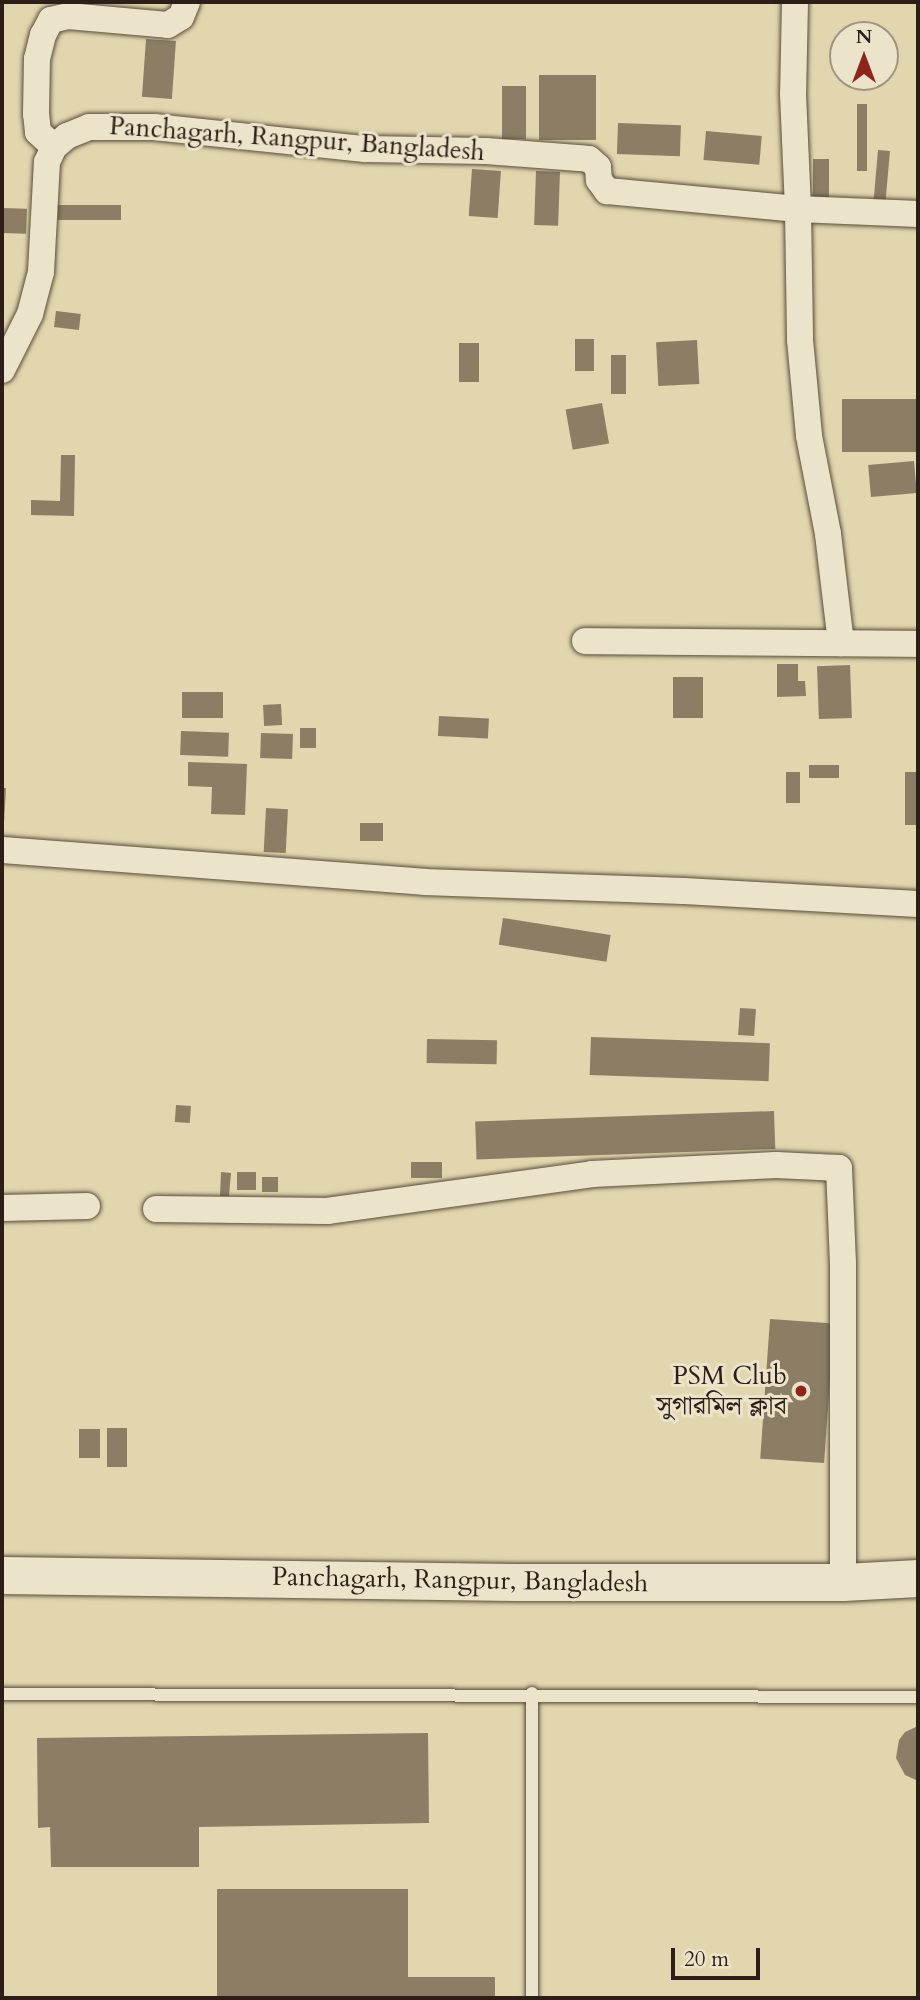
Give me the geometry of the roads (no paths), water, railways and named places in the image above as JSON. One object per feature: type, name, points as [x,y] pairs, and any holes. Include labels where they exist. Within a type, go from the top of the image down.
[{"type":"street","points":[[2,370],[30,314],[41,272],[47,162],[54,147],[38,132],[36,114],[37,59],[43,35],[51,20],[68,16],[168,26],[181,17],[187,2]]},
{"type":"street","points":[[795,2],[793,94],[800,340],[809,436],[828,534],[841,643]]},
{"type":"street","name":"Panchagarh, Rangpur, Bangladesh","points":[[54,147],[67,136],[89,127],[154,127],[365,149],[486,151],[589,159],[598,167],[599,180],[607,191],[798,209],[918,214]]},
{"type":"street","points":[[584,641],[918,643]]},
{"type":"street","points":[[2,850],[424,882],[684,891],[918,904]]},
{"type":"street","points":[[156,1209],[327,1211],[592,1174],[776,1165],[839,1168],[843,1264],[843,1582]]},
{"type":"street","points":[[2,1208],[87,1206]]},
{"type":"street","name":"Panchagarh, Rangpur, Bangladesh","points":[[2,1575],[517,1583],[843,1582],[918,1578]]},
{"type":"lane","points":[[2,1695],[532,1693],[918,1697]]},
{"type":"lane","points":[[532,1693],[533,1998]]},
{"type":"place","name":"PSM Club সুগারমিল ক্লাব","points":[[801,1391]]}]
